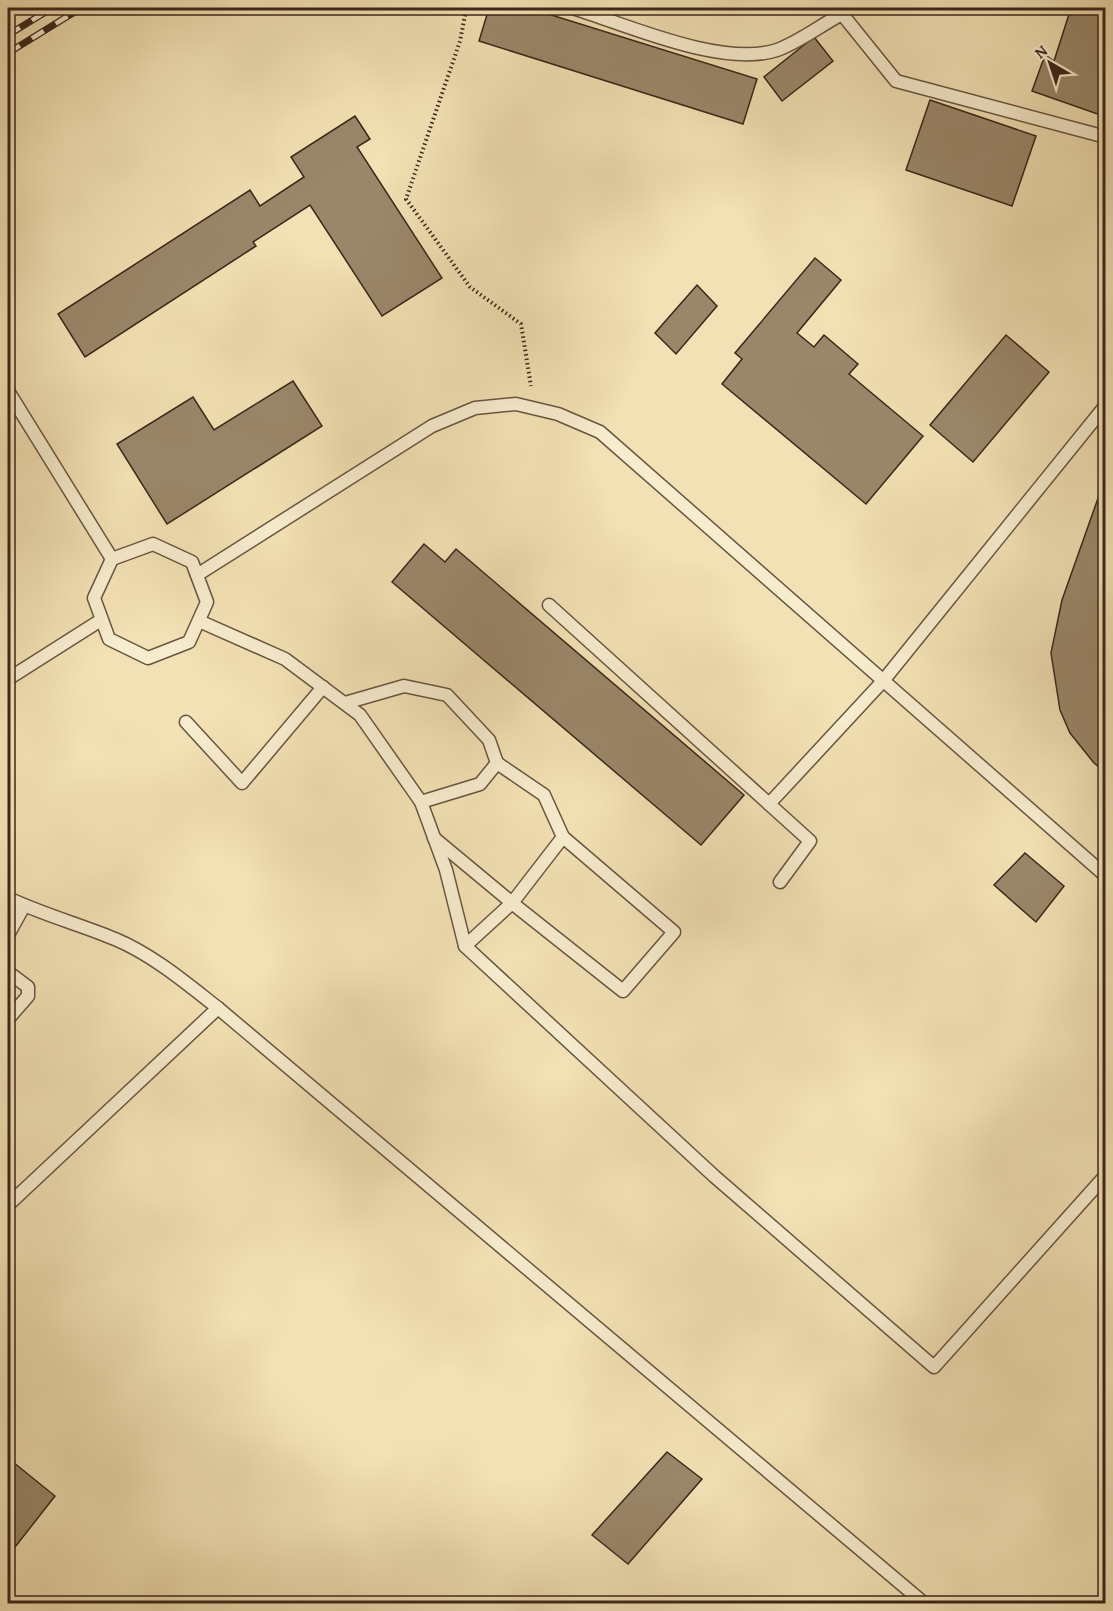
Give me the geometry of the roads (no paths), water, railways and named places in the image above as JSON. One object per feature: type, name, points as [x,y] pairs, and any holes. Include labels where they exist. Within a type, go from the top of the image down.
[{"type":"lane","points":[[573,8],[698,48],[743,56],[777,50],[841,11],[896,81],[1106,136]]},
{"type":"lane","points":[[8,391],[112,559]]},
{"type":"lane","points":[[197,575],[432,426],[475,408],[516,404],[558,414],[600,432],[1106,876]]},
{"type":"lane","points":[[769,804],[883,681],[1106,405]]},
{"type":"lane","points":[[153,544],[192,562],[207,602],[189,642],[148,657],[109,639],[94,598],[112,559],[153,544]]},
{"type":"lane","points":[[549,605],[810,841],[780,882]]},
{"type":"lane","points":[[8,679],[101,620]]},
{"type":"lane","points":[[199,621],[285,658],[360,715],[421,802],[446,870],[465,946],[714,1176],[934,1367],[1106,1175]]},
{"type":"lane","points":[[345,703],[404,686],[447,695],[489,740],[497,764],[544,795],[563,837],[674,932],[624,991],[512,903],[434,837]]},
{"type":"lane","points":[[186,722],[242,783],[323,687]]},
{"type":"lane","points":[[421,802],[480,784],[497,764]]},
{"type":"lane","points":[[465,946],[512,903],[563,837]]},
{"type":"lane","points":[[8,898],[44,916],[116,940],[171,971],[218,1008],[925,1604]]},
{"type":"lane","points":[[8,935],[24,906]]},
{"type":"lane","points":[[8,972],[28,987],[28,996],[8,1019]]},
{"type":"lane","points":[[8,1204],[218,1008]]},
{"type":"railway","points":[[8,35],[52,8]]},
{"type":"railway","points":[[8,53],[81,8]]}]
